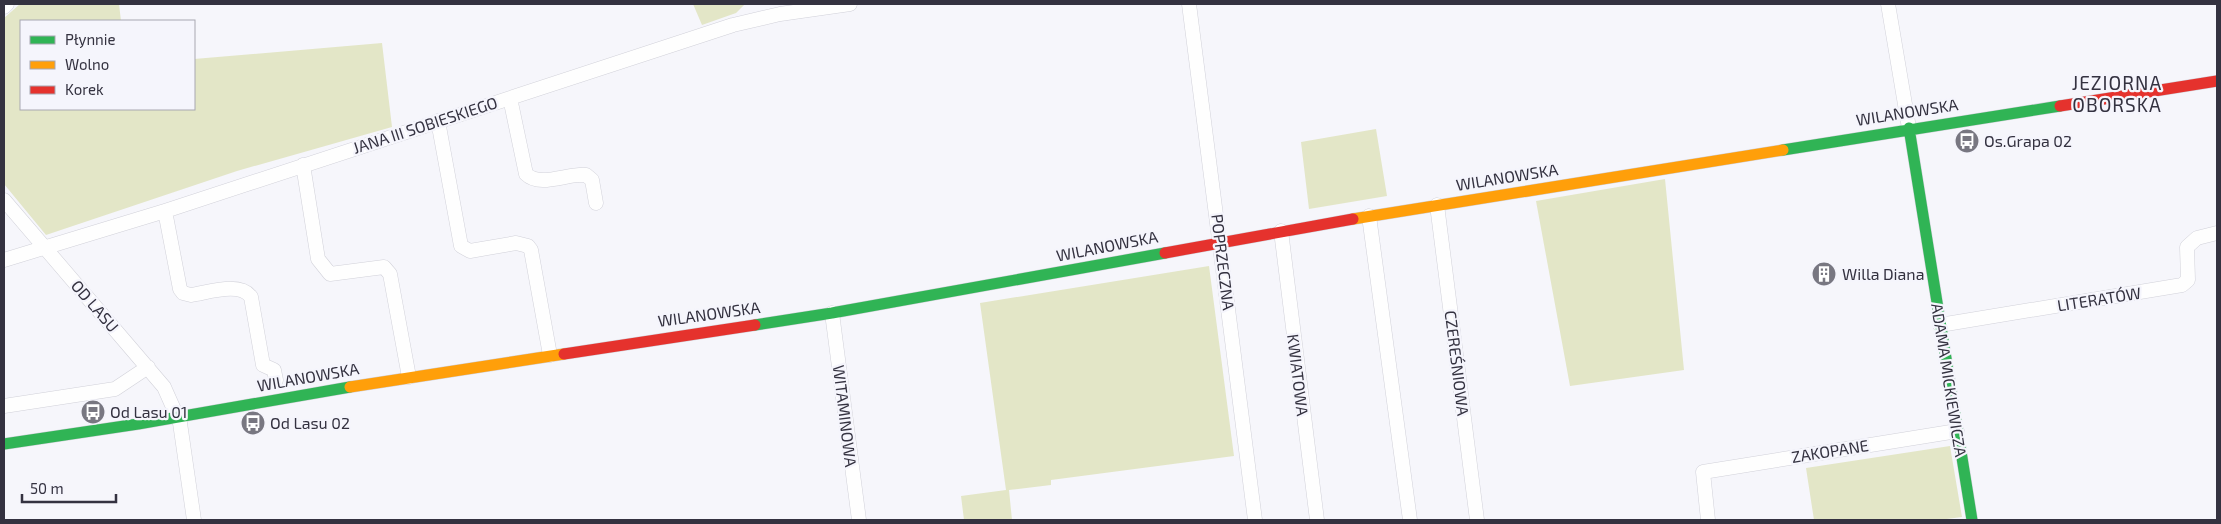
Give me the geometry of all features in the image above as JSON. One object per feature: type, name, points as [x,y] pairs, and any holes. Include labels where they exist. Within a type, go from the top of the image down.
[{"type":"main road","name":"WILANOWSKA","points":[[4,444],[178,417],[409,377],[832,313],[1220,241],[1369,216],[1909,128],[2217,81]]},
{"type":"main road","name":"ADAMA MICKIEWICZA","points":[[1909,128],[1972,520]]},
{"type":"street","points":[[4,7],[7,4]]},
{"type":"street","name":"JANA III SOBIESKIEGO","points":[[4,260],[165,212],[303,164],[733,24],[780,14],[850,4]]},
{"type":"street","name":"POPRZECZNA","points":[[1189,4],[1255,520]]},
{"type":"street","name":"ADAMA MICKIEWICZA","points":[[1888,4],[1909,128]]},
{"type":"street","points":[[510,98],[526,174],[529,178],[539,180],[586,174],[592,180],[596,203]]},
{"type":"street","points":[[438,121],[461,246],[470,251],[516,244],[528,246],[531,250],[550,355]]},
{"type":"street","points":[[303,164],[318,259],[330,274],[384,267],[390,274],[409,377]]},
{"type":"street","name":"OD LASU","points":[[4,200],[169,394],[178,417],[194,520]]},
{"type":"street","name":"CZEREŚNIOWA","points":[[1437,205],[1477,520]]},
{"type":"street","points":[[165,212],[180,289],[183,293],[191,295],[240,288],[248,292],[251,296],[264,364],[274,370],[276,380]]},
{"type":"street","points":[[1369,216],[1410,520]]},
{"type":"street","name":"KWIATOWA","points":[[1280,231],[1316,520]]},
{"type":"street","name":"LITERATÓW","points":[[1940,325],[2182,285],[2188,280],[2187,247],[2197,238],[2217,233]]},
{"type":"street","name":"WITAMINOWA","points":[[832,313],[859,520]]},
{"type":"street","points":[[4,406],[115,389],[148,367]]},
{"type":"street","name":"ZAKOPANE","points":[[1708,520],[1703,472],[1957,431]]},
{"type":"green space","points":[[20,4],[119,4],[121,20],[20,20],[20,110],[195,110],[195,59],[382,43],[392,127],[237,171],[46,235],[4,184],[4,18]]},
{"type":"green space","points":[[693,4],[745,4],[736,13],[702,25]]},
{"type":"green space","points":[[1376,129],[1387,196],[1309,209],[1301,142]]},
{"type":"green space","points":[[1665,179],[1684,370],[1570,386],[1536,201]]},
{"type":"green space","points":[[1209,266],[1234,456],[1051,480],[1051,485],[1009,490],[1012,520],[964,520],[961,496],[1006,490],[980,303]]},
{"type":"green space","points":[[1950,446],[1962,517],[1939,520],[1814,520],[1806,468]]},
{"type":"traffic: fast","points":[[1783,150],[2060,106]]},
{"type":"traffic: fast","points":[[1909,128],[1972,520]]},
{"type":"traffic: fast","points":[[755,325],[1165,253]]},
{"type":"traffic: fast","points":[[4,444],[138,424],[350,387]]},
{"type":"traffic: slow","points":[[1353,219],[1783,150]]},
{"type":"traffic: slow","points":[[350,387],[564,354]]},
{"type":"traffic: jam","points":[[2060,106],[2217,81]]},
{"type":"traffic: jam","points":[[1165,253],[1353,219]]},
{"type":"traffic: jam","points":[[564,354],[755,325]]},
{"type":"place","name":"Os.Grapa 02","points":[[1967,141]]},
{"type":"place","name":"Willa Diana","points":[[1824,274]]},
{"type":"place","name":"Od Lasu 01","points":[[93,412]]},
{"type":"place","name":"Od Lasu 02","points":[[253,423]]},
{"type":"district","name":"JEZIORNA OBORSKA","points":[[2117,94]]}]
